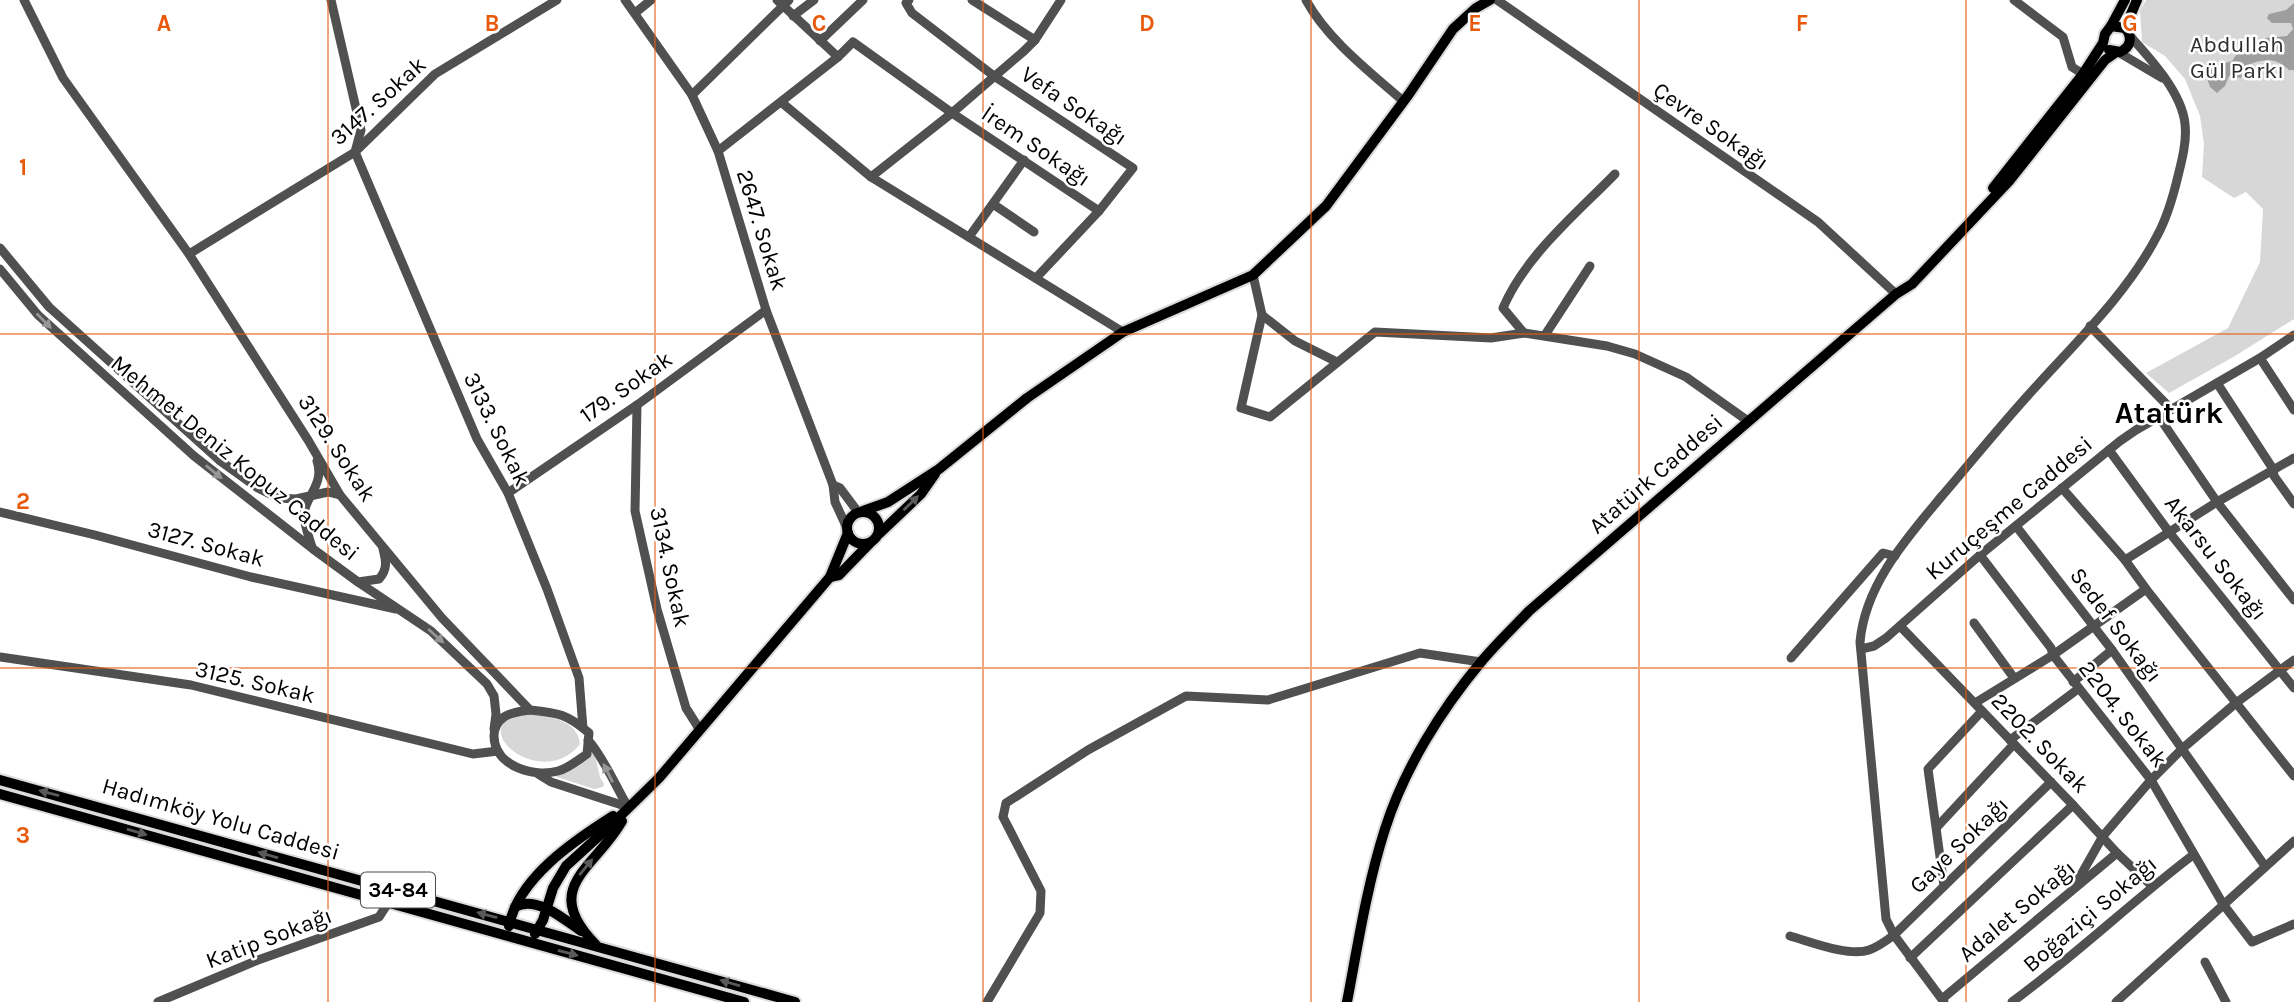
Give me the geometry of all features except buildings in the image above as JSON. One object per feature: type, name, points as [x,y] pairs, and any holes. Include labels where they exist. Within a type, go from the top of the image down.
[{"type":"main road","points":[[628,807],[557,856],[534,880],[510,921],[515,938],[529,937],[539,929],[553,888],[566,866],[659,778],[830,577],[850,518],[888,502],[939,469],[1027,398],[1123,332],[1253,275],[1326,206],[1453,29],[1476,8],[1490,0]]},
{"type":"main road","points":[[1896,294],[2000,182],[2083,74],[2125,0]]},
{"type":"main road","points":[[2103,43],[2110,51],[2117,52],[2128,46],[2127,32],[2137,0]]},
{"type":"main road","points":[[2111,26],[2120,26],[2127,32]]},
{"type":"main road","name":"Atatürk Caddesi","points":[[1347,1002],[1372,873],[1386,826],[1404,783],[1434,728],[1481,662],[1529,611],[1896,294],[1912,284],[2010,180],[2105,60],[2117,52]]},
{"type":"main road","points":[[830,577],[839,575],[920,494],[939,469]]},
{"type":"main road","points":[[860,512],[872,514],[879,523],[875,538]]},
{"type":"main road","points":[[847,531],[854,542],[860,544],[875,538]]},
{"type":"main road","name":"Hadımköy Yolu Caddesi","points":[[0,780],[795,1002]]},
{"type":"main road","name":"Hadımköy Yolu Caddesi","points":[[0,794],[744,1002]]},
{"type":"main road","points":[[585,933],[571,905],[573,887],[619,827],[628,807]]},
{"type":"main road","points":[[516,907],[530,903],[547,909],[585,933],[598,947]]},
{"type":"street","name":"3129. Sokak","points":[[24,0],[63,78],[189,254],[340,495],[442,618],[530,710]]},
{"type":"street","points":[[331,0],[361,130],[355,152]]},
{"type":"street","name":"3147. Sokak","points":[[189,254],[355,152],[435,74],[557,0]]},
{"type":"street","name":"2647. Sokak","points":[[625,0],[692,95],[718,151],[766,310],[833,485],[835,502],[847,531]]},
{"type":"street","points":[[635,13],[651,0]]},
{"type":"street","points":[[793,16],[814,0]]},
{"type":"street","points":[[820,41],[863,0]]},
{"type":"street","name":"Vefa Sokağı","points":[[909,0],[906,3],[912,13],[994,76],[1133,168],[1099,211]]},
{"type":"street","points":[[972,0],[1035,40]]},
{"type":"street","points":[[871,177],[953,113],[1035,40],[1061,0]]},
{"type":"street","points":[[1306,0],[1311,10],[1346,50],[1403,101]]},
{"type":"street","name":"Çevre Sokağı","points":[[1497,0],[1818,222],[1896,294]]},
{"type":"street","points":[[2014,0],[2063,37],[2072,68],[2083,74]]},
{"type":"street","points":[[692,95],[783,3],[793,16],[838,57],[718,151]]},
{"type":"street","points":[[1943,1000],[1894,935],[1886,916],[1861,631],[1868,604],[1895,556],[1928,512],[2006,420],[2090,326],[2144,258],[2163,224],[2174,192],[2185,141],[2185,124],[2178,104],[2158,68],[2127,32]]},
{"type":"street","name":"İrem Sokağı","points":[[838,57],[853,42],[1099,211]]},
{"type":"street","points":[[2117,52],[2164,78]]},
{"type":"street","points":[[781,102],[871,177],[1123,332]]},
{"type":"street","name":"3133. Sokak","points":[[355,152],[477,439],[508,493],[547,589],[579,678],[583,728]]},
{"type":"street","points":[[969,237],[1024,160]]},
{"type":"street","points":[[1524,333],[1503,308],[1510,293],[1526,267],[1615,174]]},
{"type":"street","points":[[993,204],[1034,232]]},
{"type":"street","points":[[1036,278],[1099,211]]},
{"type":"street","points":[[0,248],[49,307],[219,460],[258,488],[278,498],[296,499],[328,492],[340,495]]},
{"type":"street","points":[[1545,335],[1590,266]]},
{"type":"street","name":"Mehmet Deniz Kopuz Caddesi","points":[[0,269],[38,315],[75,351],[194,456],[313,549],[431,631],[487,684],[494,696],[494,729]]},
{"type":"street","points":[[1253,275],[1262,314],[1241,408],[1270,417],[1375,332],[1492,338],[1524,333],[1607,346],[1634,354],[1686,377],[1748,421]]},
{"type":"street","name":"179. Sokak","points":[[508,493],[637,405],[766,310]]},
{"type":"street","points":[[1262,314],[1295,341],[1337,362]]},
{"type":"street","points":[[2090,326],[2171,409]]},
{"type":"street","name":"Kuruçeşme Caddesi","points":[[1861,649],[1874,646],[1900,626],[1980,555],[2109,450],[2294,335]]},
{"type":"street","points":[[2260,358],[2294,410]]},
{"type":"street","points":[[2217,383],[2294,504]]},
{"type":"street","name":"3134. Sokak","points":[[637,405],[635,511],[657,609],[686,708],[700,730]]},
{"type":"street","points":[[2159,417],[2217,502],[2294,600]]},
{"type":"street","points":[[308,440],[319,465],[318,481],[304,514],[313,549]]},
{"type":"street","name":"Akarsu Sokağı","points":[[2109,450],[2169,532],[2294,688]]},
{"type":"street","points":[[2125,559],[2294,458]]},
{"type":"street","points":[[833,485],[840,488],[860,512]]},
{"type":"street","points":[[2062,488],[2125,559],[2294,776]]},
{"type":"street","name":"3127. Sokak","points":[[0,512],[251,577],[402,610]]},
{"type":"street","name":"Sedef Sokağı","points":[[2016,526],[2112,650],[2265,866]]},
{"type":"street","points":[[358,582],[379,579],[384,573],[387,564],[382,546]]},
{"type":"street","points":[[1791,658],[1883,553],[1895,556]]},
{"type":"street","name":"2204. Sokak","points":[[1980,555],[2051,648],[2053,655],[2076,686],[2151,780],[2223,904],[2252,942],[2294,924]]},
{"type":"street","points":[[1944,886],[1928,769],[1978,707],[2014,678],[2053,655],[2146,589]]},
{"type":"street","points":[[1974,623],[2014,678]]},
{"type":"street","name":"2202. Sokak","points":[[1900,626],[2117,853],[2152,886]]},
{"type":"street","points":[[1937,827],[2012,742],[2076,686],[2112,650]]},
{"type":"street","points":[[987,1002],[1040,912],[1041,891],[1003,817],[1006,803],[1088,750],[1186,696],[1268,700],[1420,653],[1481,662]]},
{"type":"street","name":"3125. Sokak","points":[[0,657],[191,685],[473,754],[498,751]]},
{"type":"street","points":[[2073,889],[2103,836],[2151,780],[2183,748],[2236,703],[2294,660]]},
{"type":"street","points":[[537,774],[558,771],[587,754],[589,733],[572,718],[556,713],[530,710],[503,718],[494,729],[494,744],[507,763],[551,782],[628,807]]},
{"type":"street","points":[[588,740],[597,750],[628,807]]},
{"type":"street","name":"Gaye Sokağı","points":[[1790,936],[1856,953],[1870,950],[1894,935],[2051,782]]},
{"type":"street","points":[[1910,958],[2073,805]]},
{"type":"street","points":[[2116,1002],[2294,841]]},
{"type":"street","name":"Adalet Sokağı","points":[[1943,1000],[2117,853]]},
{"type":"street","name":"Boğaziçi Sokağı","points":[[2012,1002],[2058,968],[2152,886],[2193,855]]},
{"type":"street","name":"Katip Sokağı","points":[[158,1002],[258,960],[379,917],[388,903]]},
{"type":"street","points":[[2205,962],[2226,1002]]},
{"type":"green space","name":"Abdullah Gül Parkı","points":[[2146,0],[2294,0],[2294,319],[2169,393],[2146,373],[2228,328],[2260,262],[2263,209],[2246,192],[2234,198],[2202,177],[2204,144],[2200,116],[2185,79],[2165,56],[2142,42],[2140,11]]},
{"type":"green space","points":[[529,714],[568,724],[574,729],[580,744],[565,757],[549,762],[532,760],[518,754],[507,745],[501,735],[503,725],[513,717]]},
{"type":"green space","points":[[594,751],[603,787],[594,789],[554,776],[588,758]]},
{"type":"shaded area","points":[[2294,3],[2294,70],[2289,70],[2275,61],[2259,61],[2245,66],[2241,78],[2229,76],[2225,86],[2217,93],[2210,87],[2207,78],[2213,67],[2232,61],[2239,51],[2266,38],[2287,36],[2293,29],[2291,23],[2272,23],[2267,18],[2269,14],[2286,10]]},
{"type":"district","name":"Atatürk","points":[[2169,413]]}]
